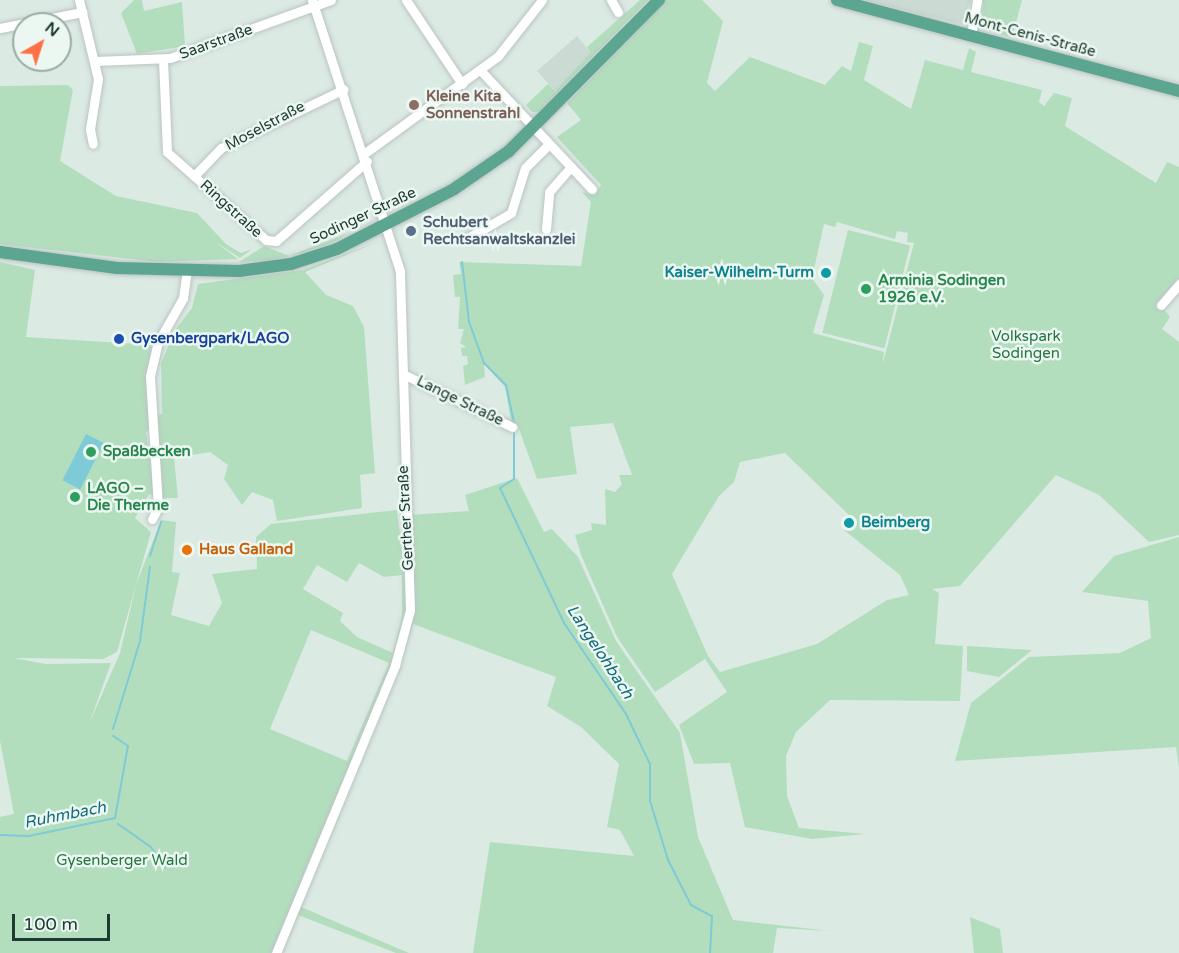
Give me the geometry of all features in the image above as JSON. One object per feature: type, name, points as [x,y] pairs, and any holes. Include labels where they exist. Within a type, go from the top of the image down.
[{"type":"main road","name":"Sodinger Straße","points":[[636,21],[651,0]]},
{"type":"main road","name":"Sodinger Straße","points":[[0,252],[187,270],[291,264],[387,224],[480,173],[533,127],[658,0]]},
{"type":"main road","name":"Mont-Cenis-Straße","points":[[837,0],[1179,91]]},
{"type":"street","points":[[79,0],[96,61],[93,144]]},
{"type":"street","name":"Saarstraße","points":[[96,61],[163,60],[314,3],[331,0]]},
{"type":"street","points":[[406,0],[462,84]]},
{"type":"street","name":"Ringstraße","points":[[163,60],[165,148],[270,243],[366,157],[481,71],[542,0]]},
{"type":"street","points":[[611,0],[618,12]]},
{"type":"street","points":[[971,35],[977,0]]},
{"type":"street","name":"Gerther Straße","points":[[276,953],[408,628],[402,473],[407,376],[400,272],[366,157],[314,3]]},
{"type":"street","points":[[0,28],[82,12]]},
{"type":"street","points":[[481,71],[592,189]]},
{"type":"street","name":"Moselstraße","points":[[194,176],[221,148],[344,89]]},
{"type":"street","points":[[468,238],[511,213],[525,168],[549,144]]},
{"type":"street","points":[[546,229],[549,192],[571,167]]},
{"type":"street","points":[[152,519],[158,507],[150,376],[158,342],[183,298],[187,270]]},
{"type":"street","points":[[1161,305],[1179,284]]},
{"type":"street","name":"Lange Straße","points":[[407,376],[512,427]]},
{"type":"shaded area","points":[[864,0],[971,0],[962,24]]},
{"type":"shaded area","points":[[577,36],[590,52],[555,91],[537,71]]},
{"type":"green space","points":[[134,0],[142,0],[144,11],[182,2],[185,46],[137,54],[121,13]]},
{"type":"green space","points":[[640,0],[648,0],[538,112],[532,112],[526,105],[548,84],[555,91],[590,52],[587,47]]},
{"type":"green space","name":"Volkspark Sodingen","points":[[667,0],[702,0],[723,21],[707,83],[715,91],[750,57],[825,85],[842,66],[851,71],[859,42],[873,46],[864,80],[911,109],[925,60],[963,70],[969,48],[976,52],[971,72],[1042,90],[1039,102],[1044,106],[1054,93],[1072,98],[1065,126],[1156,183],[1167,162],[1179,167],[1179,279],[1163,308],[1170,317],[1162,329],[1179,342],[1179,535],[1149,542],[1099,495],[1056,475],[960,586],[932,589],[939,593],[935,644],[963,646],[960,701],[830,700],[796,732],[786,756],[787,796],[799,828],[865,834],[812,839],[745,827],[730,763],[694,764],[679,725],[727,692],[705,659],[655,692],[617,637],[581,555],[575,535],[592,530],[591,523],[606,525],[605,489],[615,492],[622,484],[619,475],[632,475],[613,423],[570,427],[577,474],[537,479],[518,426],[511,421],[505,387],[484,364],[485,377],[465,385],[463,366],[468,364],[467,356],[462,356],[461,348],[466,347],[460,343],[464,329],[458,329],[460,297],[455,297],[453,275],[461,274],[459,262],[581,266],[591,202],[582,192],[595,195],[601,185],[557,137],[581,120],[567,103]],"holes":[[[837,222],[895,239],[897,231],[908,233],[907,242],[914,243],[883,363],[884,352],[813,333],[824,295],[812,278],[824,224],[835,227]],[[785,453],[852,518],[844,530],[900,575],[909,595],[887,600],[817,644],[720,672],[708,656],[672,574],[719,496],[734,482],[740,462]]]},
{"type":"green space","points":[[983,0],[1022,0],[1012,38],[982,28]]},
{"type":"green space","points":[[68,85],[73,90],[60,161],[116,196],[197,213],[226,244],[241,253],[252,249],[240,258],[214,241],[238,259],[157,262],[0,244],[0,86]]},
{"type":"green space","name":"Arminia Sodingen 1926 e.V.","points":[[848,230],[910,245],[884,348],[822,333]]},
{"type":"green space","points":[[348,233],[336,241],[303,253],[271,260],[239,262],[264,246],[289,256]]},
{"type":"green space","points":[[380,241],[305,272],[326,295],[353,306],[364,327],[375,473],[360,475],[362,508],[277,521],[273,500],[252,492],[242,505],[224,479],[228,465],[210,452],[174,458],[178,498],[161,498],[155,415],[162,414],[161,363],[175,330],[192,308],[198,284],[303,270]]},
{"type":"green space","name":"Gysenberger Wald","points":[[0,262],[35,270],[26,337],[154,345],[151,428],[146,432],[154,495],[149,494],[135,518],[151,532],[117,652],[103,659],[14,658],[46,664],[111,663],[89,724],[120,653],[136,585],[161,520],[176,522],[172,572],[180,573],[171,615],[209,626],[222,603],[212,574],[257,569],[256,537],[271,524],[397,510],[405,574],[409,515],[469,511],[465,495],[517,478],[544,532],[552,529],[578,557],[616,641],[680,733],[698,837],[733,920],[830,931],[777,928],[773,953],[473,953],[490,842],[634,856],[620,830],[607,827],[619,764],[581,727],[547,706],[556,677],[413,624],[301,907],[409,953],[396,953],[298,915],[281,953],[0,953],[0,817],[14,814],[0,741]],"holes":[[[359,563],[384,577],[402,575],[402,618],[393,653],[357,637],[340,621],[343,613],[303,589],[317,565],[347,582]],[[311,630],[389,663],[347,761],[270,729]]]},
{"type":"green space","points":[[1179,537],[1179,768],[1176,747],[955,761],[971,703],[1029,657],[1120,653],[1151,638],[1148,601],[1082,592],[1114,556]]},
{"type":"green space","points":[[967,646],[1032,650],[999,677],[967,671]]},
{"type":"green space","points":[[970,917],[1000,929],[1003,953],[974,953]]},
{"type":"water","points":[[86,434],[104,443],[80,489],[62,480]]},
{"type":"waterway","name":"Langelohbach","points":[[462,262],[469,322],[484,363],[506,385],[514,422],[514,479],[500,488],[564,623],[626,714],[650,764],[650,801],[668,860],[691,905],[712,916],[710,953]]},
{"type":"waterway","name":"Ruhmbach","points":[[150,556],[161,522]]},
{"type":"waterway","name":"Ruhmbach","points":[[113,729],[140,641],[150,567]]},
{"type":"waterway","name":"Ruhmbach","points":[[0,835],[29,836],[115,818],[128,746],[113,736]]},
{"type":"waterway","points":[[118,824],[150,846],[165,867]]},
{"type":"place","name":"Kleine Kita Sonnenstrahl","points":[[414,105]]},
{"type":"place","name":"Schubert Rechtsanwaltskanzlei","points":[[411,231]]},
{"type":"place","name":"Kaiser-Wilhelm-Turm","points":[[826,273]]},
{"type":"place","name":"Arminia Sodingen 1926 e.V.","points":[[866,289]]},
{"type":"place","name":"Gysenbergpark/LAGO","points":[[119,339]]},
{"type":"place","name":"Spaßbecken","points":[[91,452]]},
{"type":"place","name":"LAGO – Die Therme","points":[[75,497]]},
{"type":"place","name":"Beimberg","points":[[849,523]]},
{"type":"place","name":"Haus Galland","points":[[187,550]]}]
